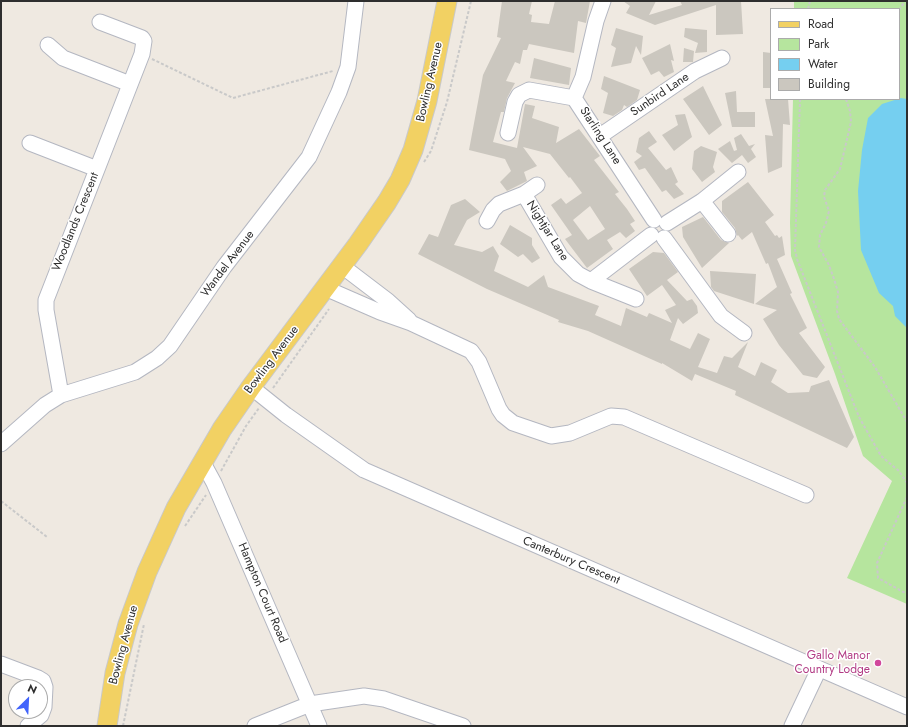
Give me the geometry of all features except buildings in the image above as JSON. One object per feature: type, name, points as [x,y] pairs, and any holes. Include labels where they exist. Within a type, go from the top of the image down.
[{"type":"main road","name":"Bowling Avenue","points":[[110,724],[122,645],[147,572],[167,527],[202,461],[251,387],[332,291],[342,266],[391,196],[412,150],[427,101],[448,1]]},
{"type":"street","name":"Wandel Avenue","points":[[1,444],[45,405],[61,395],[135,372],[157,358],[170,346],[224,267],[309,157],[339,92],[348,68],[356,1]]},
{"type":"street","name":"Starling Lane","points":[[603,1],[596,21],[583,77],[574,98],[660,221]]},
{"type":"street","points":[[100,22],[142,38],[144,41],[142,54]]},
{"type":"street","points":[[48,45],[63,58],[130,84]]},
{"type":"street","name":"Woodlands Crescent","points":[[61,395],[46,310],[46,300],[142,54]]},
{"type":"street","name":"Sunbird Lane","points":[[600,136],[695,71],[722,58]]},
{"type":"street","points":[[508,133],[515,102],[519,95],[529,90],[574,98]]},
{"type":"street","points":[[30,143],[96,169]]},
{"type":"street","points":[[738,172],[702,201],[660,221],[648,229],[657,236],[721,316],[744,333]]},
{"type":"street","name":"Nightjar Lane","points":[[487,221],[493,210],[499,204],[524,194],[537,185]]},
{"type":"street","name":"Nightjar Lane","points":[[524,194],[561,257],[578,274],[591,281],[636,299]]},
{"type":"street","points":[[702,201],[728,234]]},
{"type":"street","points":[[591,281],[657,236]]},
{"type":"street","points":[[342,266],[388,301],[411,323]]},
{"type":"street","points":[[332,291],[456,343],[475,355],[480,362],[502,415],[512,422],[551,436],[570,433],[611,416],[624,417],[806,495]]},
{"type":"street","name":"Canterbury Crescent","points":[[251,387],[265,400],[364,470],[907,708]]},
{"type":"street","name":"Hampton Court Road","points":[[202,461],[214,483],[319,726]]},
{"type":"street","points":[[1,664],[38,678],[43,682],[45,687],[44,707],[41,715],[28,726]]},
{"type":"street","points":[[792,726],[819,669]]},
{"type":"street","points":[[255,726],[310,704],[364,696],[384,699],[463,726]]},
{"type":"path","points":[[423,164],[431,152],[447,102],[471,1]]},
{"type":"path","points":[[142,54],[234,98],[348,68]]},
{"type":"path","points":[[800,100],[795,250],[797,259],[858,416],[881,456],[899,471],[907,483]]},
{"type":"path","points":[[846,100],[850,111],[851,122],[840,169],[825,190],[824,197],[829,211],[826,223],[820,235],[819,247],[829,265],[838,292],[837,311],[839,319],[875,367],[907,422]]},
{"type":"path","points":[[183,528],[214,483],[246,426],[265,400],[332,291]]},
{"type":"path","points":[[907,497],[877,563],[878,578],[907,594]]},
{"type":"path","points":[[1,501],[47,537]]},
{"type":"path","points":[[110,724],[144,623]]},
{"type":"green space","points":[[794,1],[907,1],[907,604],[847,578],[892,481],[863,456],[835,374],[791,256],[790,223],[793,100],[900,100],[900,8],[794,8]]},
{"type":"water","points":[[900,98],[907,99],[907,328],[895,316],[893,306],[879,293],[861,250],[858,191],[862,150],[868,118],[882,104],[900,100]]},
{"type":"place","name":"Gallo Manor Country Lodge","points":[[878,663]]}]
